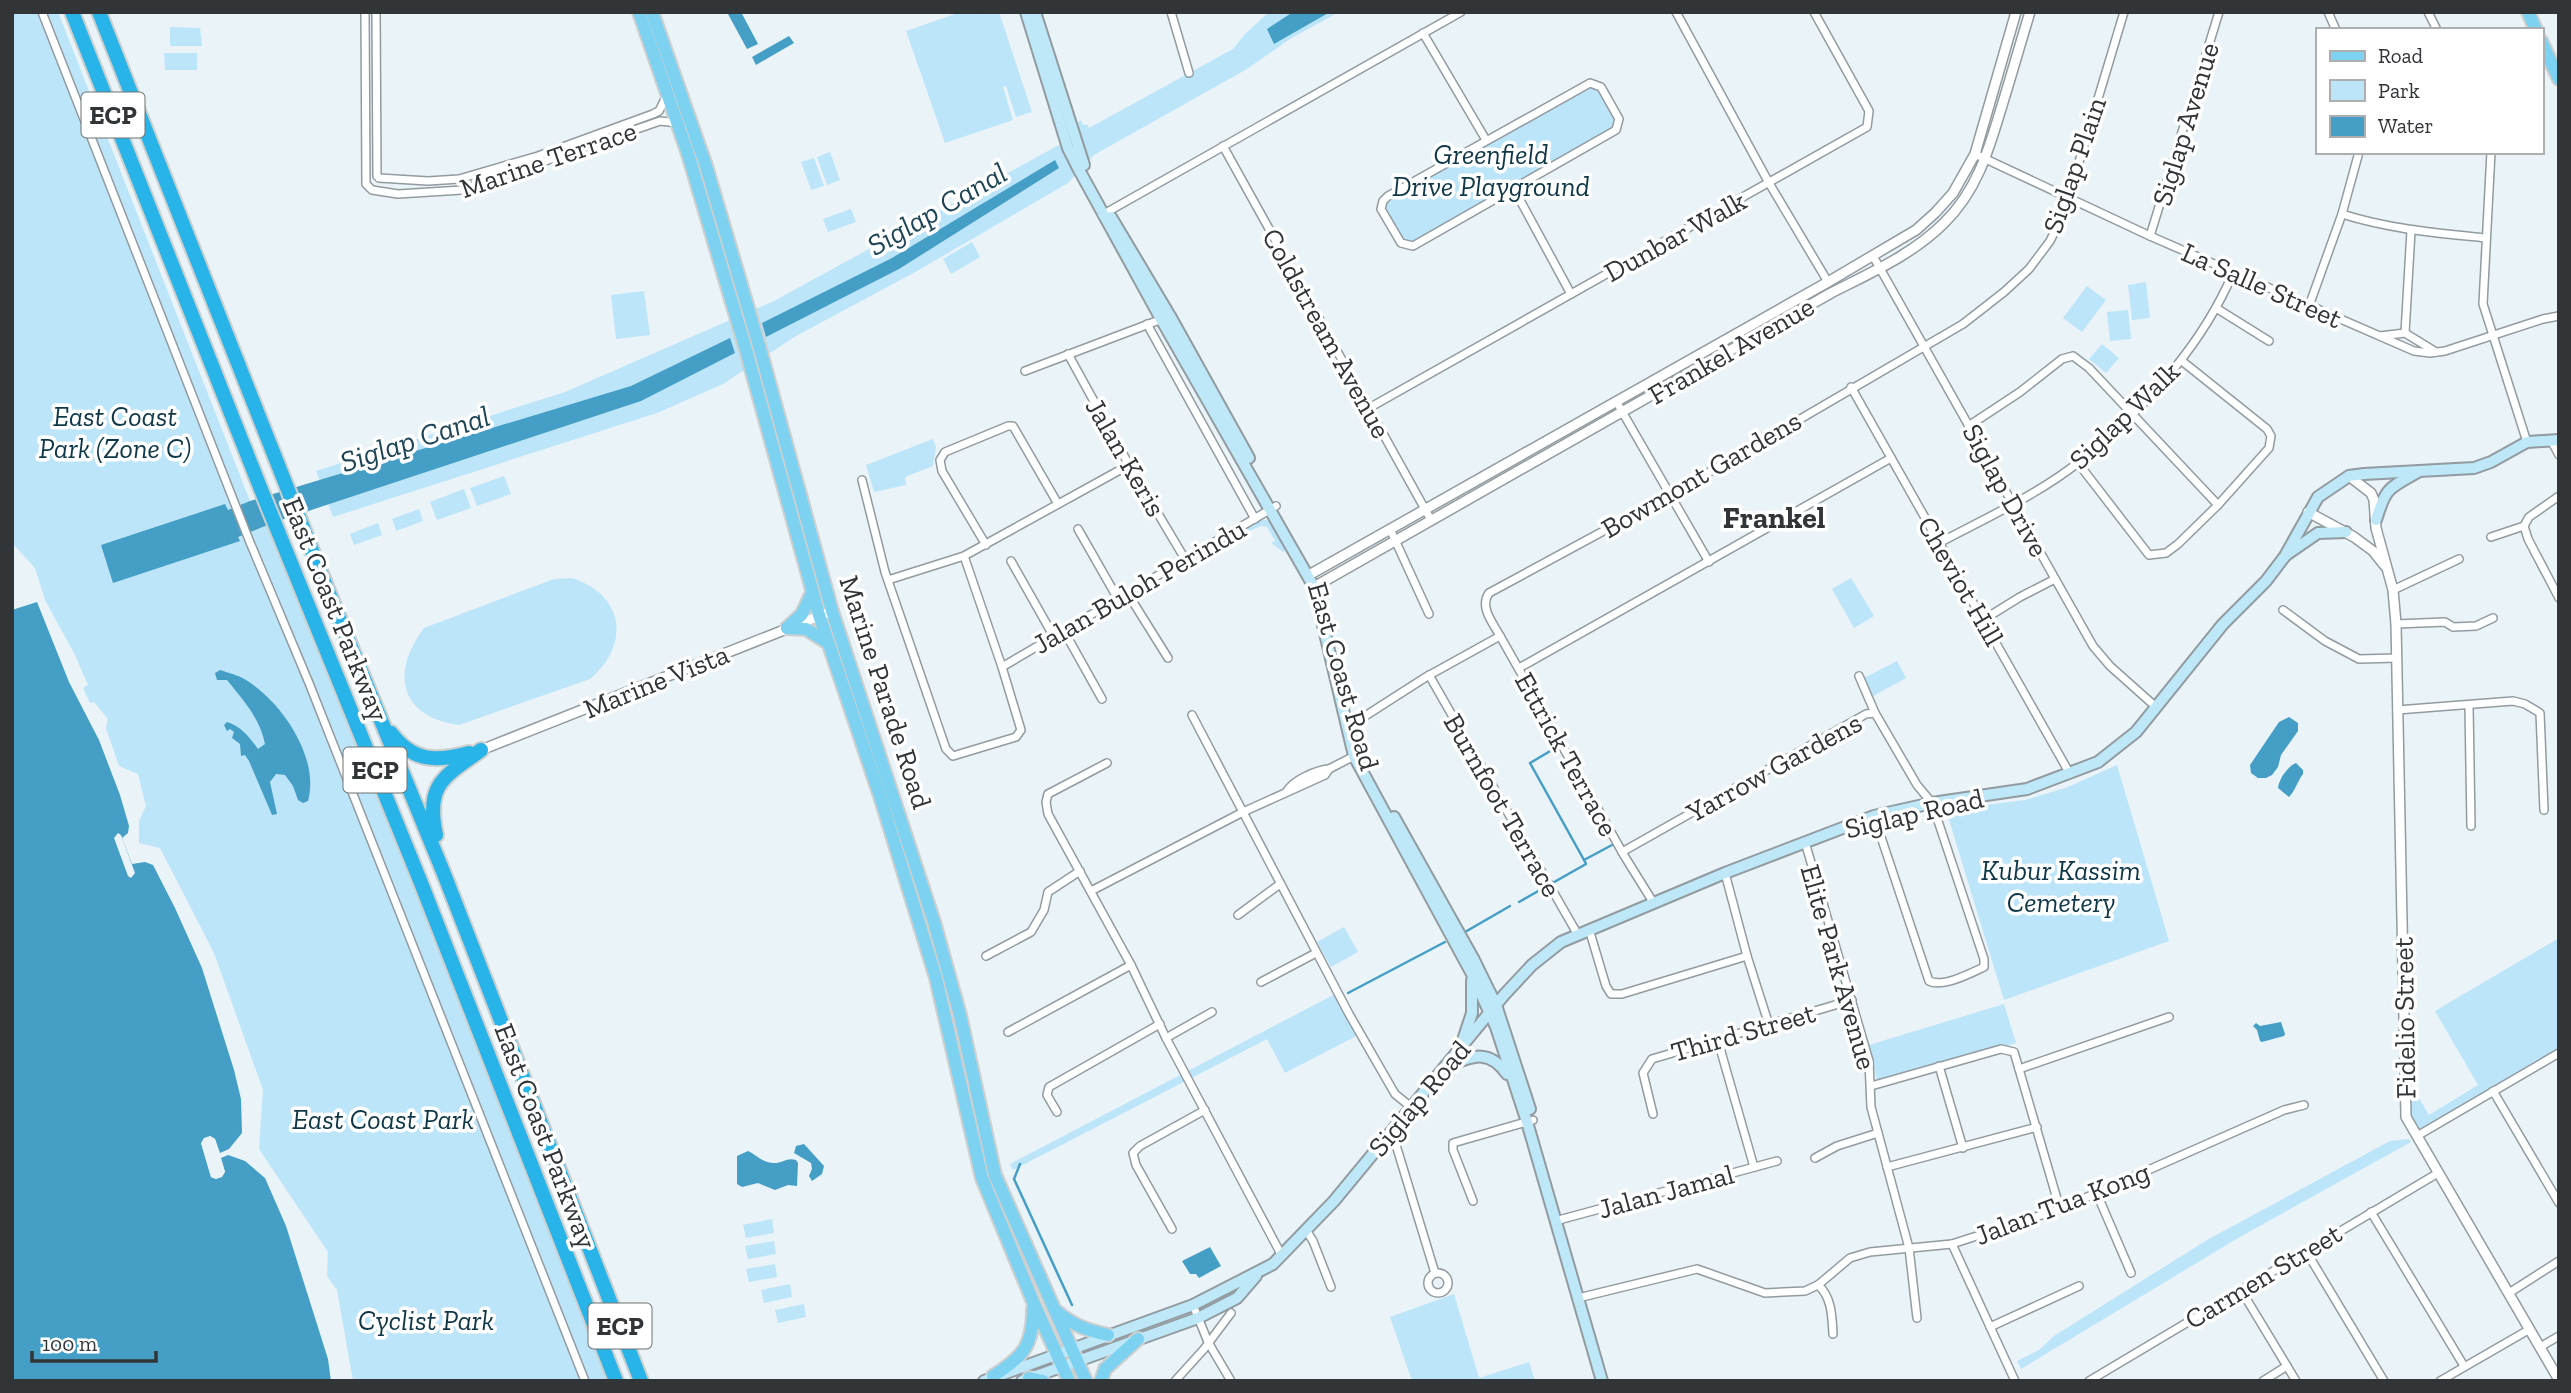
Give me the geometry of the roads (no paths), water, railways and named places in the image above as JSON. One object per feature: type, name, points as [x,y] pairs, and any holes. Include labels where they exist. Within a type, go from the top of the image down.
[{"type":"highway","name":"East Coast Parkway","points":[[72,12],[262,492],[421,883],[615,1381]]},
{"type":"highway","name":"East Coast Parkway","points":[[99,12],[444,874],[641,1381]]},
{"type":"highway","points":[[382,722],[404,748],[419,757],[447,759],[481,750]]},
{"type":"highway","points":[[444,874],[433,821],[435,789],[453,768],[481,750]]},
{"type":"main road","name":"Marine Parade Road","points":[[639,12],[679,122],[748,355],[812,593],[888,822],[936,978],[982,1178],[1069,1381]]},
{"type":"main road","name":"Marine Parade Road","points":[[653,12],[706,166],[760,349],[832,611],[934,922],[960,1015],[995,1175],[1086,1381]]},
{"type":"main road","name":"East Coast Road","points":[[1026,12],[1069,148],[1317,585],[1357,754],[1493,1009],[1513,1082],[1530,1121]]},
{"type":"main road","name":"East Coast Road","points":[[1035,12],[1076,145],[1105,213]]},
{"type":"main road","points":[[2528,12],[2535,28]]},
{"type":"main road","points":[[2543,45],[2558,77]]},
{"type":"main road","name":"Siglap Road","points":[[1026,1380],[1059,1361],[1071,1348],[1193,1305],[1261,1271],[1282,1256],[1334,1201],[1532,965],[1561,942],[1725,873],[1874,816],[1929,801],[2027,789],[2098,762],[2129,739],[2223,624],[2266,580],[2285,556],[2308,512],[2323,492],[2349,476],[2486,465],[2526,439],[2555,440]]},
{"type":"main road","points":[[2376,520],[2385,492],[2423,469]]},
{"type":"main road","points":[[2285,556],[2318,533],[2346,532]]},
{"type":"main road","points":[[787,628],[802,614],[812,593]]},
{"type":"main road","points":[[787,628],[806,629],[828,643]]},
{"type":"main road","name":"East Coast Road","points":[[1357,754],[1474,960],[1530,1121],[1581,1297]]},
{"type":"main road","points":[[1460,1049],[1472,1013],[1472,974]]},
{"type":"main road","points":[[1443,1068],[1472,1056],[1489,1057],[1499,1063],[1513,1082]]},
{"type":"main road","name":"Siglap Road","points":[[988,1378],[1059,1361],[1077,1361],[1198,1318],[1237,1298],[1261,1271]]},
{"type":"main road","points":[[1581,1297],[1602,1381]]},
{"type":"main road","points":[[1581,1297],[1609,1381]]},
{"type":"main road","points":[[988,1378],[1014,1362],[1024,1352],[1032,1329],[1034,1304]]},
{"type":"main road","points":[[1052,1308],[1071,1324],[1108,1335]]},
{"type":"main road","points":[[1101,1381],[1105,1369],[1138,1339]]},
{"type":"main road","points":[[1026,1380],[1043,1381]]},
{"type":"street","points":[[42,12],[235,505],[327,728],[585,1381]]},
{"type":"street","points":[[365,12],[367,180],[369,189],[375,191],[380,187],[376,12]]},
{"type":"street","points":[[1171,12],[1189,73]]},
{"type":"street","points":[[1105,213],[1461,12]]},
{"type":"street","points":[[1676,12],[1769,183],[1828,282]]},
{"type":"street","name":"Dunbar Walk","points":[[1370,408],[1867,127],[1869,110],[1814,12]]},
{"type":"street","name":"Frankel Avenue","points":[[1311,573],[1905,238],[1935,213],[1958,185],[1975,154],[2016,12]]},
{"type":"street","name":"Frankel Avenue","points":[[1317,585],[1909,251],[1945,222],[1970,191],[1986,159],[2030,12]]},
{"type":"street","name":"Siglap Plain","points":[[1924,346],[1963,324],[2017,281],[2050,241],[2069,198],[2124,12]]},
{"type":"street","name":"Siglap Avenue","points":[[2151,236],[2219,12]]},
{"type":"street","points":[[2328,12],[2335,28]]},
{"type":"street","points":[[2428,12],[2436,28]]},
{"type":"street","points":[[1423,33],[1486,140]]},
{"type":"street","points":[[1593,83],[1601,87],[1619,119],[1616,130],[1514,189],[1413,246],[1401,243],[1381,209],[1383,201],[1388,195],[1486,140],[1593,83]]},
{"type":"street","name":"Marine Terrace","points":[[378,177],[446,181],[526,160],[653,114],[659,111],[668,93]]},
{"type":"street","name":"Marine Terrace","points":[[375,191],[398,194],[452,192],[660,121],[679,122]]},
{"type":"street","name":"Coldstream Avenue","points":[[1223,146],[1431,520]]},
{"type":"street","name":"La Salle Street","points":[[1975,154],[2151,236],[2414,351],[2437,352],[2494,337],[2543,318],[2559,316]]},
{"type":"street","points":[[2309,306],[2342,214],[2358,154]]},
{"type":"street","points":[[2491,154],[2483,304],[2526,439]]},
{"type":"street","points":[[367,180],[371,176],[378,177]]},
{"type":"street","points":[[1514,189],[1571,294]]},
{"type":"street","points":[[2342,214],[2372,224],[2411,231],[2486,238]]},
{"type":"street","points":[[2405,333],[2411,231]]},
{"type":"street","name":"Siglap Drive","points":[[1873,256],[2098,653],[2116,673],[2157,707],[2158,705]]},
{"type":"street","name":"Siglap Walk","points":[[1939,542],[2013,503],[2078,463],[2132,414],[2182,361],[2216,308],[2233,272]]},
{"type":"street","points":[[2216,308],[2269,341]]},
{"type":"street","points":[[1025,371],[1165,318]]},
{"type":"street","points":[[1147,324],[1255,519]]},
{"type":"street","points":[[2379,337],[2405,333],[2437,352]]},
{"type":"street","name":"Bowmont Gardens","points":[[1484,605],[1489,593],[1670,495],[1924,346]]},
{"type":"street","name":"Jalan Keris","points":[[1068,354],[1185,559]]},
{"type":"street","points":[[1970,425],[2020,392],[2064,357],[2073,356],[2089,368],[2218,505]]},
{"type":"street","points":[[2078,463],[2149,555],[2160,555],[2172,549],[2218,505],[2269,447],[2271,436],[2267,429],[2182,361]]},
{"type":"street","name":"Cheviot Hill","points":[[1851,387],[2070,774]]},
{"type":"street","points":[[1616,401],[1709,562]]},
{"type":"street","points":[[986,545],[942,471],[940,460],[945,453],[1007,426],[1013,426],[1058,504]]},
{"type":"street","points":[[2555,440],[2559,455]]},
{"type":"street","points":[[1519,668],[1891,458]]},
{"type":"street","points":[[888,580],[964,556],[1129,465]]},
{"type":"street","name":"Fidelio Street","points":[[2349,476],[2371,493],[2377,548],[2393,590],[2397,657],[2406,1115],[2559,1380]]},
{"type":"street","name":"Jalan Buloh Perindu","points":[[862,480],[888,580],[948,754],[956,756],[1016,737],[1021,726],[964,556]]},
{"type":"street","points":[[2491,537],[2524,526],[2529,517],[2559,496]]},
{"type":"street","name":"Jalan Buloh Perindu","points":[[1002,667],[1273,508]]},
{"type":"street","name":"Fidelio Street","points":[[2308,512],[2377,548]]},
{"type":"street","points":[[2524,526],[2559,598]]},
{"type":"street","points":[[1078,529],[1118,599]]},
{"type":"street","points":[[1390,529],[1429,614]]},
{"type":"street","points":[[2393,590],[2459,559]]},
{"type":"street","points":[[1010,561],[1054,637]]},
{"type":"street","points":[[1983,620],[2055,579]]},
{"type":"street","points":[[1128,594],[1168,658]]},
{"type":"street","name":"Ettrick Terrace","points":[[1484,605],[1622,852],[1653,902]]},
{"type":"street","points":[[2283,610],[2325,641],[2359,659],[2397,657]]},
{"type":"street","name":"Marine Vista","points":[[481,750],[832,611]]},
{"type":"street","points":[[2396,624],[2445,622],[2453,627],[2476,626],[2493,618]]},
{"type":"street","points":[[1064,631],[1102,699]]},
{"type":"street","points":[[1351,726],[1429,675],[1500,636]]},
{"type":"street","name":"Burnfoot Terrace","points":[[1429,675],[1578,935]]},
{"type":"street","points":[[1859,676],[1875,713]]},
{"type":"street","points":[[2397,710],[2518,702],[2540,713],[2544,810]]},
{"type":"street","points":[[2469,706],[2471,826]]},
{"type":"street","name":"Yarrow Gardens","points":[[1622,852],[1866,714],[1875,713],[1929,801],[1985,965],[1981,968],[1932,983],[1926,977],[1874,816]]},
{"type":"street","points":[[1192,715],[1316,953],[1395,1094],[1411,1107]]},
{"type":"street","points":[[1091,891],[1243,812],[1325,775],[1329,769],[1357,754]]},
{"type":"street","points":[[1107,763],[1048,794],[1048,814],[1131,965],[1166,1038],[1282,1256]]},
{"type":"street","name":"Elite Park Avenue","points":[[1805,842],[1868,1061],[1871,1107],[1909,1248],[1917,1318]]},
{"type":"street","points":[[986,956],[1031,932],[1044,910],[1048,892],[1080,871]]},
{"type":"street","points":[[1725,873],[1769,1024]]},
{"type":"street","points":[[1238,915],[1280,884]]},
{"type":"street","points":[[1589,929],[1606,986],[1611,994],[1622,994],[1747,956]]},
{"type":"street","points":[[1261,982],[1316,953]]},
{"type":"street","points":[[1008,1032],[1131,965]]},
{"type":"street","name":"Third Street","points":[[1653,1115],[1643,1073],[1648,1062],[1852,1000]]},
{"type":"street","points":[[1166,1038],[1212,1012]]},
{"type":"street","points":[[2020,1069],[2169,1017]]},
{"type":"street","points":[[1056,1112],[1047,1095],[1049,1087],[1160,1024]]},
{"type":"street","points":[[1718,1041],[1754,1167]]},
{"type":"street","points":[[1871,1086],[2001,1049],[2014,1052],[2060,1209]]},
{"type":"street","points":[[2417,1136],[2558,1055]]},
{"type":"street","points":[[1939,1066],[1963,1148]]},
{"type":"street","points":[[2493,1091],[2559,1203]]},
{"type":"street","name":"Jalan Tua Kong","points":[[1581,1297],[1693,1269],[1704,1270],[1770,1294],[1798,1293],[1818,1285],[1850,1258],[1870,1252],[1952,1244],[2060,1209],[2295,1106],[2304,1105]]},
{"type":"street","points":[[1171,1229],[1136,1165],[1133,1153],[1140,1146],[1205,1110]]},
{"type":"street","points":[[1473,1201],[1453,1150],[1453,1143],[1530,1121]]},
{"type":"street","points":[[1887,1167],[2037,1127]]},
{"type":"street","points":[[1815,1158],[1837,1146],[1878,1133]]},
{"type":"street","points":[[1387,1136],[1396,1145],[1435,1273]]},
{"type":"street","name":"Jalan Jamal","points":[[1558,1220],[1777,1161]]},
{"type":"street","name":"Carmen Street","points":[[2089,1381],[2438,1173]]},
{"type":"street","points":[[2097,1194],[2131,1273]]},
{"type":"street","points":[[2371,1212],[2464,1366]]},
{"type":"street","points":[[1307,1230],[1331,1287]]},
{"type":"street","points":[[1952,1244],[2015,1381]]},
{"type":"street","points":[[2306,1251],[2384,1381]]},
{"type":"street","points":[[2509,1293],[2559,1261]]},
{"type":"street","points":[[1818,1285],[1824,1291],[1831,1309],[1833,1334]]},
{"type":"street","points":[[1990,1327],[2080,1286]]},
{"type":"street","points":[[2241,1290],[2296,1381]]},
{"type":"street","points":[[1193,1305],[1208,1342],[1231,1381]]},
{"type":"street","points":[[1175,1381],[1231,1314]]},
{"type":"street","points":[[2440,1381],[2530,1329]]},
{"type":"street","points":[[2540,1347],[2559,1336]]},
{"type":"street","points":[[2263,1381],[2287,1366]]},
{"type":"water","points":[[741,12],[758,44],[747,49],[728,14]]},
{"type":"water","points":[[1293,12],[1330,12],[1274,44],[1267,29]]},
{"type":"water","points":[[789,36],[794,43],[756,65],[752,57]]},
{"type":"water","points":[[1055,160],[1059,168],[899,269],[766,337],[762,323],[892,258]]},
{"type":"water","points":[[730,338],[735,353],[641,401],[275,522],[238,537],[240,541],[113,583],[101,545],[225,504],[228,510],[250,501],[631,386]]},
{"type":"water","points":[[37,602],[69,682],[99,740],[120,795],[129,826],[128,833],[122,838],[132,864],[145,862],[153,865],[175,908],[202,968],[234,1070],[241,1099],[242,1133],[229,1149],[220,1153],[215,1139],[210,1136],[201,1143],[211,1177],[216,1179],[225,1172],[221,1158],[228,1155],[245,1161],[265,1178],[286,1226],[328,1359],[331,1381],[12,1381],[12,610]]},
{"type":"water","points":[[220,670],[246,680],[273,702],[285,717],[303,750],[308,767],[308,801],[303,803],[298,800],[285,775],[276,774],[270,782],[277,814],[272,815],[249,761],[245,755],[241,756],[240,744],[232,738],[234,732],[230,729],[227,731],[224,725],[227,722],[237,726],[258,749],[265,744],[263,735],[250,710],[227,680],[217,680],[215,673]]},
{"type":"water","points":[[2289,717],[2298,723],[2298,731],[2281,755],[2278,767],[2272,775],[2258,778],[2251,773],[2250,765],[2279,722]]},
{"type":"water","points":[[2296,763],[2303,770],[2303,774],[2289,797],[2278,788],[2284,773]]},
{"type":"water","points":[[2281,1022],[2284,1036],[2260,1041],[2253,1026],[2256,1023],[2260,1026]]},
{"type":"water","points":[[804,1144],[824,1166],[822,1174],[812,1181],[809,1176],[811,1163],[794,1153],[796,1146]]},
{"type":"water","points":[[748,1151],[770,1163],[796,1160],[797,1186],[788,1185],[775,1190],[758,1183],[742,1187],[737,1184],[737,1156]]},
{"type":"water","points":[[1210,1247],[1221,1266],[1199,1278],[1196,1274],[1190,1274],[1182,1261]]},
{"type":"waterway","points":[[1557,747],[1530,763],[1584,860]]},
{"type":"waterway","points":[[1519,902],[1586,864],[1584,860],[1612,845]]},
{"type":"waterway","points":[[1465,932],[1510,906]]},
{"type":"waterway","points":[[1348,993],[1445,942]]},
{"type":"waterway","points":[[1020,1164],[1014,1179],[1072,1305]]},
{"type":"district","name":"Frankel","points":[[1774,518]]},
{"type":"park label","name":"Greenfield Drive Playground","points":[[1491,170]]},
{"type":"park label","name":"East Coast Park (Zone C)","points":[[115,432]]},
{"type":"park label","name":"Kubur Kassim Cemetery","points":[[2061,886]]},
{"type":"park label","name":"East Coast Park","points":[[383,1119]]},
{"type":"park label","name":"Cyclist Park","points":[[426,1320]]},
{"type":"water label","name":"Siglap Canal","points":[[937,209]]},
{"type":"water label","name":"Siglap Canal","points":[[415,439]]}]
